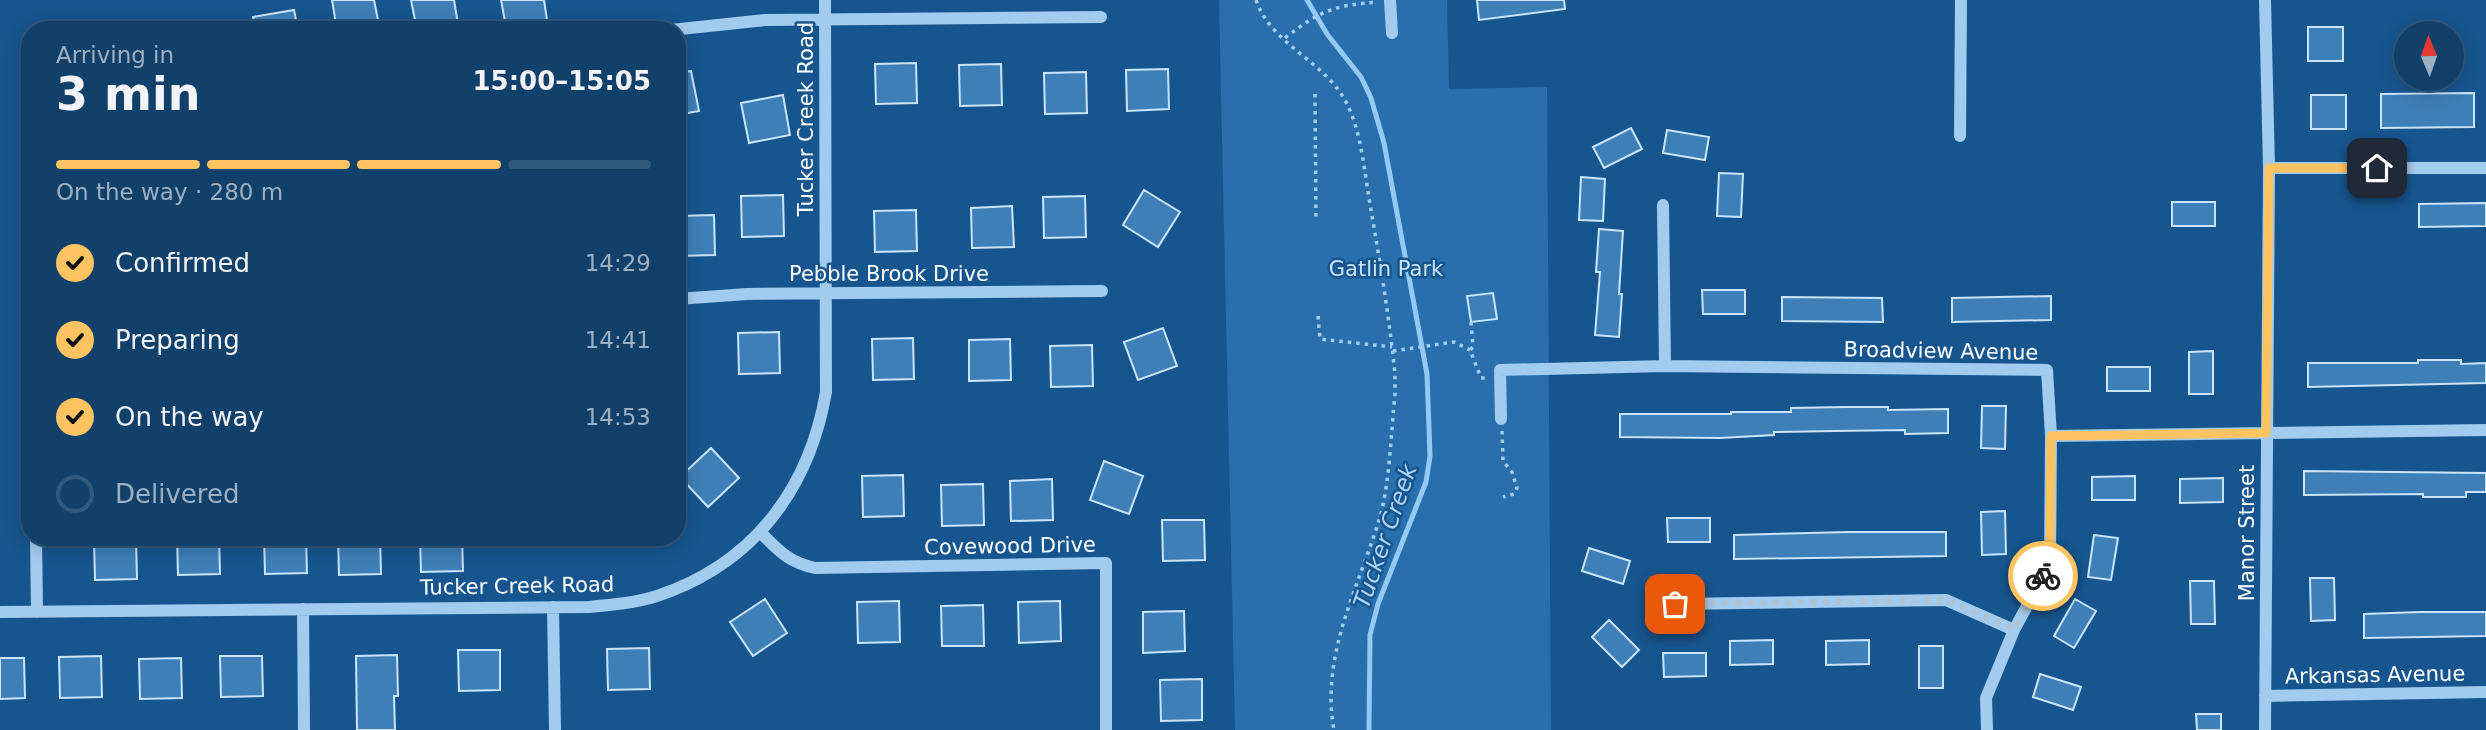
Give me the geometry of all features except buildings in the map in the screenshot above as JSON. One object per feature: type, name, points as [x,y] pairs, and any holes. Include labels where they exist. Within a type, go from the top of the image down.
[{"type":"street","name":"Tucker Creek Road","points":[[0,612],[553,607],[622,604],[656,596],[720,566],[760,533],[780,509],[811,452],[821,420],[826,392],[825,0]]},
{"type":"street","points":[[1390,0],[1392,33]]},
{"type":"street","points":[[1960,136],[1961,0]]},
{"type":"street","name":"Manor Street","points":[[2265,0],[2269,168],[2265,730]]},
{"type":"street","points":[[686,28],[730,22],[825,19],[1101,17]]},
{"type":"street","points":[[2269,168],[2486,168]]},
{"type":"street","points":[[1663,205],[1665,366]]},
{"type":"street","name":"Pebble Brook Drive","points":[[686,298],[747,294],[1102,291]]},
{"type":"street","name":"Broadview Avenue","points":[[1500,378],[1500,370],[1665,366],[2047,370],[2051,436]]},
{"type":"street","points":[[1500,378],[1502,419]]},
{"type":"street","points":[[1987,730],[1986,698],[2014,629],[2050,564],[2051,436],[2486,430]]},
{"type":"street","name":"Covewood Drive","points":[[760,533],[786,557],[815,568],[1106,563],[1105,730]]},
{"type":"street","points":[[36,546],[37,612]]},
{"type":"street","points":[[1675,604],[1947,600],[2014,629]]},
{"type":"street","points":[[553,607],[555,730]]},
{"type":"street","points":[[303,610],[304,730]]},
{"type":"street","name":"Arkansas Avenue","points":[[2265,696],[2486,692]]},
{"type":"path","points":[[1256,0],[1262,16],[1339,91],[1347,103],[1366,178],[1392,349],[1395,394],[1384,496],[1381,515],[1363,564],[1333,665],[1330,689],[1334,730]]},
{"type":"path","points":[[1284,38],[1301,25],[1340,5],[1365,3]]},
{"type":"path","points":[[1315,94],[1316,219]]},
{"type":"path","points":[[1318,316],[1320,339],[1392,349],[1454,342],[1470,350],[1481,379],[1500,378]]},
{"type":"path","points":[[1470,350],[1473,347],[1471,322]]},
{"type":"path","points":[[1502,436],[1503,461],[1512,472],[1517,488],[1514,494],[1503,497]]},
{"type":"green space","name":"Gatlin Park","points":[[1219,0],[1447,0],[1449,89],[1547,87],[1551,730],[1235,730]]},
{"type":"waterway","name":"Tucker Creek","points":[[1307,0],[1327,34],[1361,77],[1371,98],[1384,143],[1427,374],[1430,456],[1426,482],[1378,604],[1370,635],[1369,730]]},
{"type":"way so far","points":[[1675,604],[1947,600],[2014,629],[2043,576]]},
{"type":"route","points":[[2043,576],[2050,564],[2051,436],[2266,433],[2269,168],[2377,168]]}]
